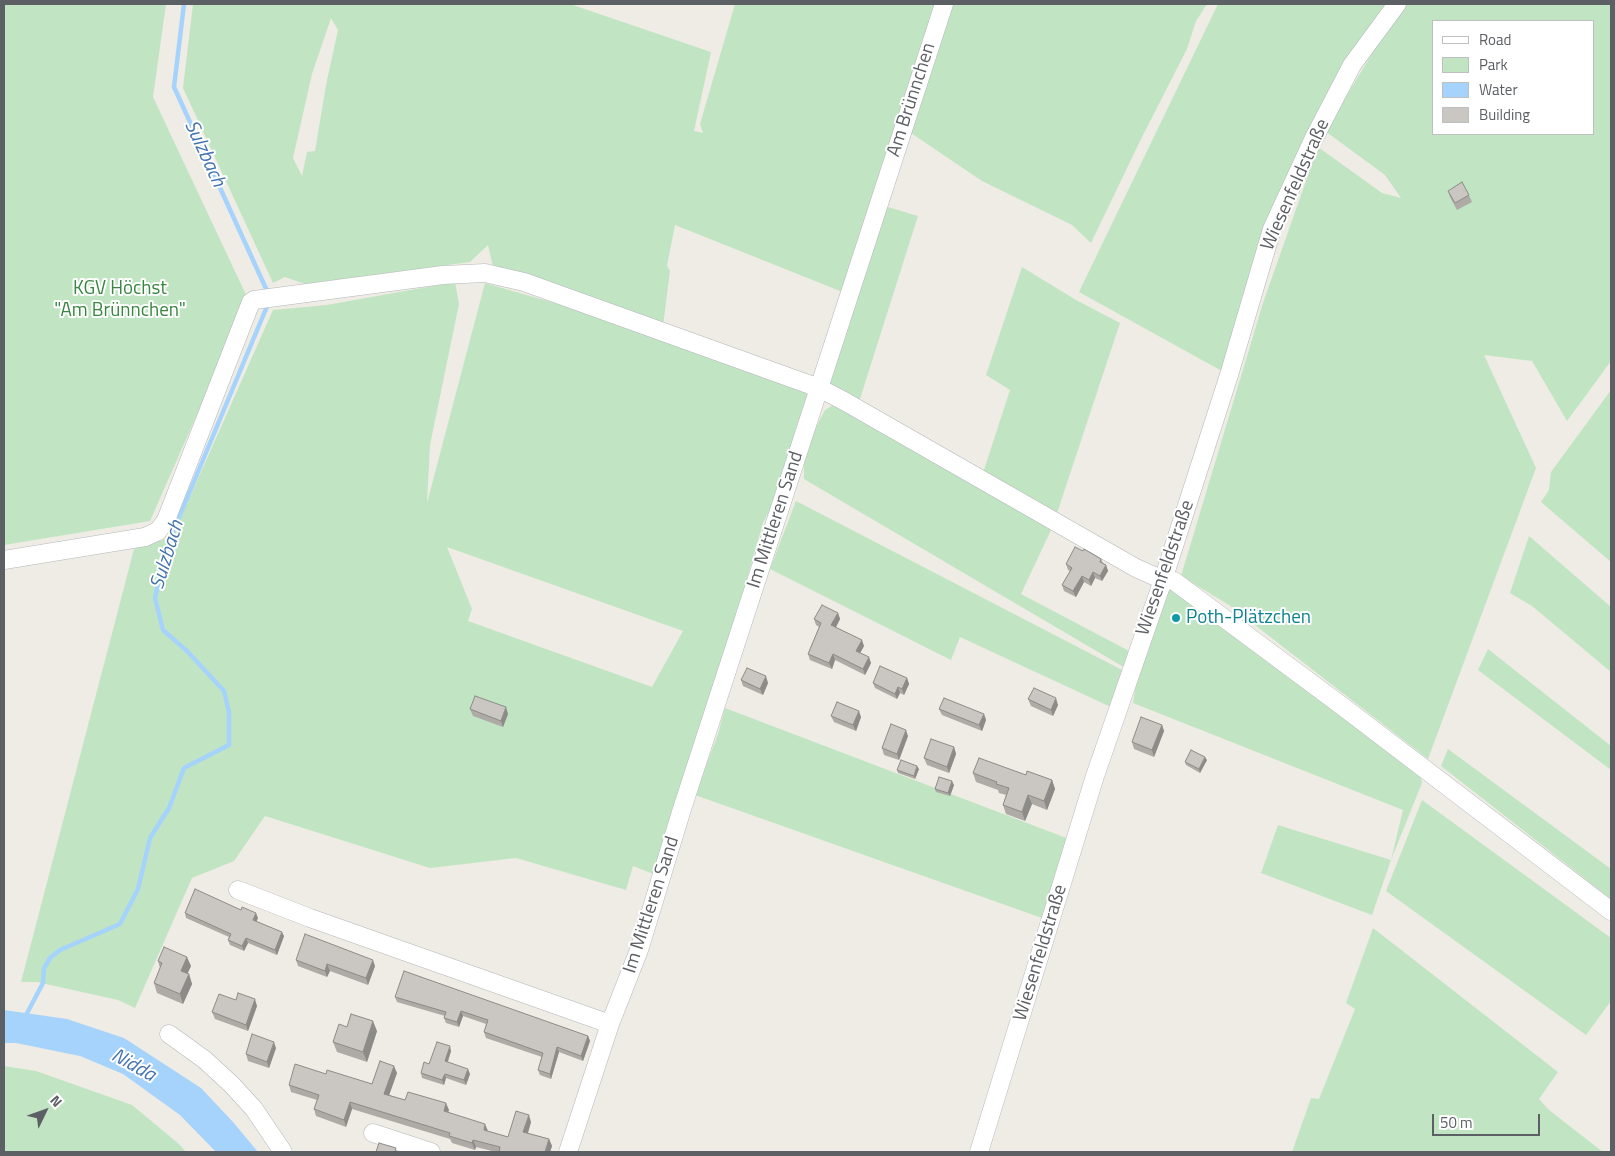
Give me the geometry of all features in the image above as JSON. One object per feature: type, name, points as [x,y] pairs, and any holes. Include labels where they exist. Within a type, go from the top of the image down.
[{"type":"street","name":"Am Brünnchen","points":[[819,388],[944,4]]},
{"type":"street","name":"Wiesenfeldstraße","points":[[979,1152],[1096,776],[1229,375],[1272,228],[1313,140],[1352,65],[1397,4]]},
{"type":"street","points":[[4,560],[146,537],[158,531],[166,520],[180,486],[251,302],[266,298],[443,275],[486,273],[524,282],[819,388],[1136,568],[1162,580],[1174,582],[1611,911]]},
{"type":"street","name":"Im Mittleren Sand","points":[[568,1152],[610,1024],[639,950],[682,809],[819,388]]},
{"type":"street","points":[[238,890],[310,918],[610,1024]]},
{"type":"street","points":[[169,1034],[205,1060],[232,1085],[254,1109],[283,1152]]},
{"type":"street","points":[[373,1133],[431,1152]]},
{"type":"green space","name":"KGV Höchst \"Am Brünnchen\"","points":[[4,4],[166,4],[153,97],[248,299],[150,521],[4,545]]},
{"type":"green space","points":[[193,4],[570,4],[711,52],[694,131],[703,133],[700,124],[735,4],[935,4],[915,63],[845,293],[675,225],[667,266],[670,271],[663,326],[493,267],[488,245],[470,262],[305,284],[285,277],[273,283],[183,88]],"holes":[[[331,18],[338,30],[326,85],[315,151],[307,152],[302,176],[293,158],[312,74]]]},
{"type":"green space","points":[[951,4],[1207,4],[1196,21],[1187,49],[1091,243],[1072,225],[982,181],[911,133],[943,37],[941,35]]},
{"type":"green space","points":[[1218,4],[1397,4],[1313,140],[1229,375],[1079,292]]},
{"type":"green space","points":[[1405,4],[1611,4],[1611,361],[1567,421],[1532,361],[1484,355],[1536,468],[1428,759],[1229,605],[1181,576],[1263,303],[1318,147],[1382,193],[1401,198],[1385,175],[1325,131],[1392,21]]},
{"type":"green space","points":[[881,205],[918,216],[859,402],[825,385]]},
{"type":"green space","points":[[1022,267],[1076,300],[1120,323],[1057,513],[983,473],[1010,390],[986,375]]},
{"type":"green space","points":[[455,282],[459,304],[430,445],[427,503],[485,283],[613,320],[809,394],[796,427],[784,483],[763,523],[710,708],[656,875],[633,866],[626,890],[516,858],[430,868],[265,816],[234,861],[192,878],[135,1008],[118,1000],[37,982],[21,982],[134,549],[172,537],[273,310],[327,305]],"holes":[[[447,547],[683,631],[652,687],[468,621],[472,609]]]},
{"type":"green space","points":[[1611,390],[1611,562],[1541,502],[1549,490],[1551,472]]},
{"type":"green space","points":[[833,405],[962,473],[1051,530],[1021,594],[1131,652],[1127,669],[804,479],[804,450],[825,410]]},
{"type":"green space","points":[[796,501],[1124,671],[1127,669],[1111,707],[960,637],[951,660],[770,569]]},
{"type":"green space","points":[[1529,536],[1611,607],[1611,672],[1532,606],[1510,593]]},
{"type":"green space","points":[[1171,585],[1420,771],[1422,783],[1391,860],[1403,810],[1133,703],[1142,647]]},
{"type":"green space","points":[[1488,649],[1611,746],[1611,770],[1478,670]]},
{"type":"green space","points":[[725,708],[1069,839],[1061,868],[1042,918],[695,795],[718,734]]},
{"type":"green space","points":[[1448,749],[1611,869],[1611,899],[1441,766]]},
{"type":"green space","points":[[1422,800],[1611,938],[1611,1001],[1586,1035],[1386,891]]},
{"type":"green space","points":[[1278,825],[1391,860],[1372,915],[1261,873]]},
{"type":"green space","points":[[1373,928],[1558,1072],[1539,1099],[1549,1110],[1603,1152],[1292,1152],[1311,1098],[1319,1099],[1355,1009],[1346,1003]]},
{"type":"green space","points":[[4,1066],[36,1071],[132,1105],[186,1152],[4,1152]]},
{"type":"water","name":"Nidda","points":[[4,1010],[67,1019],[124,1038],[201,1088],[258,1152],[216,1152],[180,1115],[123,1074],[80,1056],[16,1043],[4,1043]]},
{"type":"building","points":[[1462,182],[1469,195],[1455,203],[1448,191]]},
{"type":"building","points":[[1075,547],[1083,551],[1084,549],[1101,559],[1100,562],[1106,565],[1100,576],[1093,572],[1089,580],[1082,576],[1073,591],[1062,585],[1072,568],[1066,564]]},
{"type":"building","points":[[822,605],[838,613],[831,625],[862,640],[856,651],[869,657],[863,669],[833,654],[829,663],[808,654],[821,623],[814,619]]},
{"type":"building","points":[[880,666],[907,678],[902,689],[898,687],[895,694],[873,683]]},
{"type":"building","points":[[747,668],[766,676],[760,689],[741,680]]},
{"type":"building","points":[[1034,688],[1056,698],[1051,710],[1028,699]]},
{"type":"building","points":[[475,696],[506,707],[501,721],[470,709]]},
{"type":"building","points":[[944,698],[984,714],[979,725],[939,709]]},
{"type":"building","points":[[837,702],[859,711],[853,725],[831,716]]},
{"type":"building","points":[[1141,717],[1162,725],[1152,750],[1132,742]]},
{"type":"building","points":[[891,724],[906,730],[897,754],[882,748]]},
{"type":"building","points":[[931,739],[954,747],[947,767],[924,758]]},
{"type":"building","points":[[1191,750],[1205,757],[1199,769],[1185,762]]},
{"type":"building","points":[[979,758],[1026,775],[1027,771],[1052,780],[1044,801],[1028,795],[1022,812],[1003,805],[1009,788],[973,773]]},
{"type":"building","points":[[901,760],[917,766],[914,776],[897,770]]},
{"type":"building","points":[[939,777],[952,781],[948,793],[935,789]]},
{"type":"building","points":[[195,889],[241,910],[242,907],[256,913],[253,920],[282,932],[275,950],[246,938],[242,946],[228,940],[231,934],[185,913]]},
{"type":"building","points":[[305,934],[373,960],[366,978],[327,964],[325,971],[296,960]]},
{"type":"building","points":[[164,947],[187,957],[181,971],[189,974],[180,994],[154,983],[162,963],[158,961]]},
{"type":"building","points":[[404,971],[588,1036],[581,1056],[557,1047],[550,1074],[538,1070],[543,1053],[484,1032],[488,1020],[461,1011],[457,1022],[444,1018],[446,1012],[395,997]]},
{"type":"building","points":[[238,993],[255,999],[246,1025],[212,1012],[219,994],[236,1000]]},
{"type":"building","points":[[351,1014],[373,1021],[363,1052],[333,1042],[339,1024],[347,1027]]},
{"type":"building","points":[[252,1034],[274,1042],[267,1062],[246,1054]]},
{"type":"building","points":[[437,1042],[450,1046],[445,1061],[468,1069],[464,1080],[445,1074],[442,1080],[421,1073],[424,1062],[429,1064]]},
{"type":"building","points":[[380,1061],[394,1066],[384,1094],[405,1100],[408,1092],[446,1103],[444,1111],[485,1124],[484,1130],[508,1137],[516,1111],[529,1115],[523,1132],[549,1139],[545,1152],[499,1152],[500,1147],[473,1140],[472,1143],[449,1136],[450,1133],[350,1102],[344,1120],[314,1109],[319,1095],[289,1085],[295,1064],[326,1074],[327,1070],[372,1084]]},
{"type":"building","points":[[379,1143],[396,1148],[395,1152],[376,1152]]},
{"type":"waterway","name":"Sulzbach","points":[[184,4],[174,87],[268,293]]},
{"type":"waterway","name":"Sulzbach","points":[[25,1017],[43,983],[44,968],[50,958],[60,950],[120,924],[138,889],[150,838],[169,808],[184,768],[229,745],[229,712],[224,691],[187,651],[163,630],[155,598],[165,551],[268,304]]},
{"type":"place","name":"Poth-Plätzchen","points":[[1176,618]]}]
